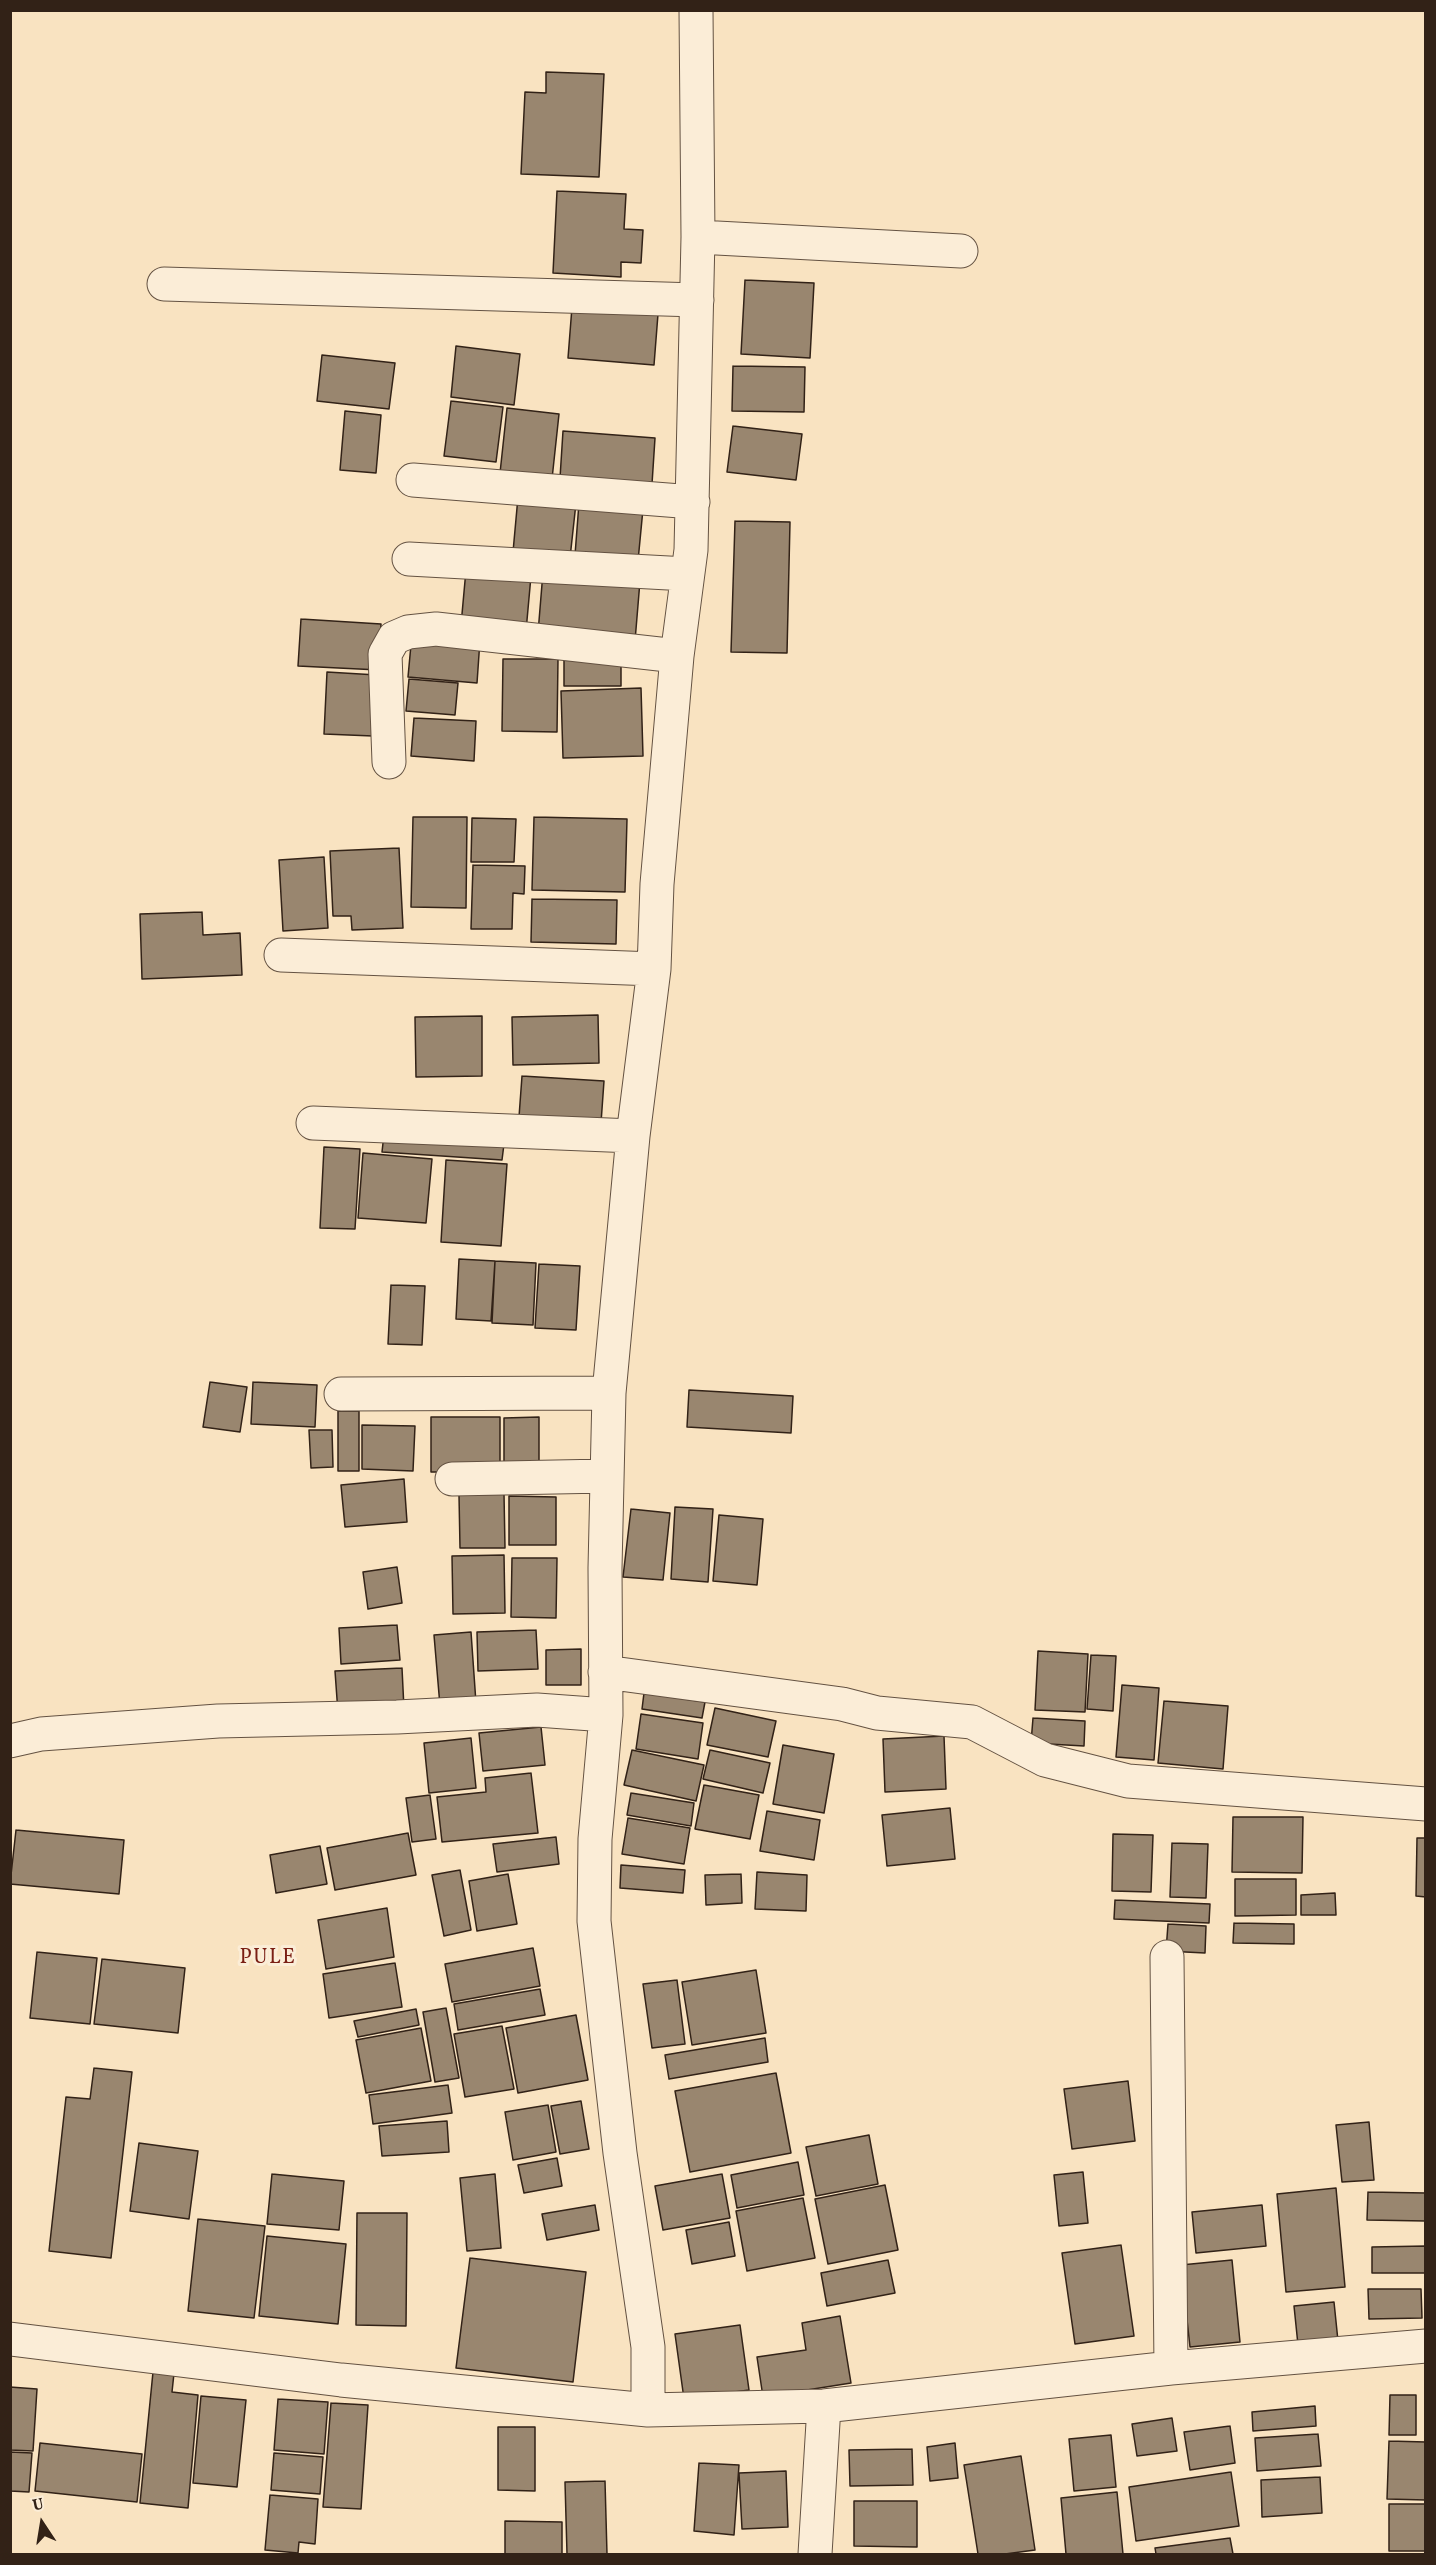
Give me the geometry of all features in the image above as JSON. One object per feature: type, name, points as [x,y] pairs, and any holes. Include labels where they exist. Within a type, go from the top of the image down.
[{"type":"street","points":[[648,2410],[648,2347],[620,2152],[594,1921],[595,1839],[606,1715],[609,1393],[633,1136],[654,969],[657,884],[693,502],[698,237],[696,10]]},
{"type":"street","points":[[698,237],[961,251]]},
{"type":"street","points":[[164,284],[697,300]]},
{"type":"street","points":[[413,480],[693,502]]},
{"type":"street","points":[[409,559],[687,574]]},
{"type":"street","points":[[388,762],[385,654],[394,638],[408,632],[436,629],[677,656]]},
{"type":"street","points":[[281,955],[654,969]]},
{"type":"street","points":[[313,1123],[633,1136]]},
{"type":"street","points":[[341,1394],[609,1393]]},
{"type":"street","points":[[452,1479],[607,1476]]},
{"type":"street","points":[[605,1672],[842,1704],[877,1713],[972,1722],[1045,1760],[1128,1781],[1425,1804]]},
{"type":"street","points":[[10,1741],[41,1734],[218,1721],[397,1717],[537,1710],[606,1715]]},
{"type":"street","points":[[1167,1958],[1171,2368]]},
{"type":"street","points":[[10,2338],[341,2380],[648,2410],[824,2406],[1171,2368],[1425,2346]]},
{"type":"street","points":[[815,2554],[824,2406]]},
{"type":"building","points":[[546,72],[604,74],[599,177],[521,174],[525,92],[546,93]]},
{"type":"building","points":[[557,191],[626,194],[624,229],[643,230],[641,263],[621,262],[621,277],[553,273]]},
{"type":"building","points":[[745,280],[814,283],[810,358],[741,354]]},
{"type":"building","points":[[572,307],[658,314],[654,365],[568,358]]},
{"type":"building","points":[[456,346],[520,354],[514,405],[451,397]]},
{"type":"building","points":[[322,355],[395,363],[389,409],[317,401]]},
{"type":"building","points":[[733,366],[805,367],[804,412],[732,411]]},
{"type":"building","points":[[451,401],[503,407],[496,462],[444,456]]},
{"type":"building","points":[[507,408],[559,414],[552,479],[500,473]]},
{"type":"building","points":[[345,411],[381,415],[376,473],[340,470]]},
{"type":"building","points":[[733,426],[802,434],[796,480],[727,472]]},
{"type":"building","points":[[563,431],[655,438],[652,484],[560,478]]},
{"type":"building","points":[[518,497],[576,503],[570,558],[513,552]]},
{"type":"building","points":[[579,503],[643,509],[638,561],[575,555]]},
{"type":"building","points":[[735,521],[790,522],[787,653],[731,652]]},
{"type":"building","points":[[466,570],[531,576],[526,631],[461,625]]},
{"type":"building","points":[[543,572],[640,581],[635,641],[538,633]]},
{"type":"building","points":[[301,619],[381,624],[379,670],[298,666]]},
{"type":"building","points":[[412,634],[480,640],[477,683],[408,677]]},
{"type":"building","points":[[564,653],[621,653],[621,686],[564,686]]},
{"type":"building","points":[[503,659],[558,659],[557,732],[502,731]]},
{"type":"building","points":[[327,672],[377,675],[373,736],[324,734]]},
{"type":"building","points":[[409,679],[458,683],[455,715],[406,711]]},
{"type":"building","points":[[641,688],[643,756],[563,758],[561,691]]},
{"type":"building","points":[[414,718],[476,721],[474,761],[411,756]]},
{"type":"building","points":[[413,817],[467,817],[466,908],[411,907]]},
{"type":"building","points":[[534,817],[627,819],[625,892],[532,890]]},
{"type":"building","points":[[472,818],[516,819],[514,862],[471,862]]},
{"type":"building","points":[[399,848],[403,928],[352,930],[351,916],[333,916],[330,851]]},
{"type":"building","points":[[324,857],[328,928],[283,931],[279,860]]},
{"type":"building","points":[[473,865],[525,866],[524,894],[513,893],[512,929],[471,929]]},
{"type":"building","points":[[532,899],[617,900],[616,944],[531,942]]},
{"type":"building","points":[[202,912],[203,935],[240,933],[242,975],[142,979],[140,914]]},
{"type":"building","points":[[598,1015],[599,1063],[513,1065],[512,1017]]},
{"type":"building","points":[[482,1016],[482,1076],[416,1077],[415,1017]]},
{"type":"building","points":[[522,1076],[604,1081],[601,1123],[519,1117]]},
{"type":"building","points":[[384,1134],[504,1144],[502,1160],[382,1152]]},
{"type":"building","points":[[324,1147],[360,1149],[355,1229],[320,1228]]},
{"type":"building","points":[[363,1153],[432,1159],[426,1223],[358,1218]]},
{"type":"building","points":[[446,1160],[507,1164],[501,1246],[441,1242]]},
{"type":"building","points":[[459,1259],[495,1261],[491,1321],[456,1319]]},
{"type":"building","points":[[495,1261],[536,1263],[533,1325],[492,1323]]},
{"type":"building","points":[[539,1264],[580,1266],[576,1330],[535,1328]]},
{"type":"building","points":[[391,1285],[425,1286],[422,1345],[388,1344]]},
{"type":"building","points":[[210,1382],[247,1387],[240,1432],[203,1427]]},
{"type":"building","points":[[253,1382],[317,1385],[315,1427],[251,1424]]},
{"type":"building","points":[[689,1390],[793,1396],[791,1433],[687,1427]]},
{"type":"building","points":[[338,1411],[359,1411],[359,1471],[338,1471]]},
{"type":"building","points":[[431,1417],[500,1417],[500,1472],[431,1472]]},
{"type":"building","points":[[539,1417],[539,1472],[504,1472],[504,1418]]},
{"type":"building","points":[[362,1425],[415,1426],[413,1471],[362,1469]]},
{"type":"building","points":[[309,1430],[332,1430],[333,1467],[311,1468]]},
{"type":"building","points":[[404,1479],[407,1522],[345,1527],[341,1485]]},
{"type":"building","points":[[504,1494],[505,1548],[460,1548],[459,1495]]},
{"type":"building","points":[[509,1496],[556,1497],[556,1545],[509,1545]]},
{"type":"building","points":[[675,1507],[713,1509],[708,1582],[671,1579]]},
{"type":"building","points":[[631,1509],[670,1513],[663,1580],[623,1577]]},
{"type":"building","points":[[719,1515],[763,1519],[757,1585],[713,1581]]},
{"type":"building","points":[[504,1555],[505,1613],[453,1614],[452,1556]]},
{"type":"building","points":[[512,1558],[557,1558],[556,1618],[511,1617]]},
{"type":"building","points":[[397,1567],[402,1603],[368,1609],[363,1572]]},
{"type":"building","points":[[397,1625],[400,1660],[341,1664],[339,1628]]},
{"type":"building","points":[[536,1630],[538,1669],[478,1671],[477,1632]]},
{"type":"building","points":[[471,1632],[476,1703],[440,1706],[434,1635]]},
{"type":"building","points":[[581,1649],[581,1685],[546,1685],[546,1650]]},
{"type":"building","points":[[1038,1651],[1088,1654],[1085,1712],[1035,1710]]},
{"type":"building","points":[[1091,1655],[1116,1656],[1113,1711],[1087,1709]]},
{"type":"building","points":[[402,1668],[404,1709],[338,1713],[335,1671]]},
{"type":"building","points":[[1122,1685],[1159,1688],[1154,1760],[1116,1757]]},
{"type":"building","points":[[644,1693],[705,1702],[702,1718],[642,1709]]},
{"type":"building","points":[[1164,1701],[1228,1706],[1223,1769],[1158,1763]]},
{"type":"building","points":[[715,1708],[776,1721],[768,1757],[707,1745]]},
{"type":"building","points":[[641,1714],[703,1723],[698,1759],[636,1749]]},
{"type":"building","points":[[1033,1718],[1085,1721],[1084,1746],[1031,1743]]},
{"type":"building","points":[[541,1727],[545,1765],[483,1771],[479,1733]]},
{"type":"building","points":[[944,1736],[946,1789],[885,1792],[883,1739]]},
{"type":"building","points":[[471,1738],[476,1788],[429,1793],[424,1743]]},
{"type":"building","points":[[783,1745],[834,1754],[824,1813],[773,1804]]},
{"type":"building","points":[[632,1750],[704,1765],[696,1801],[624,1785]]},
{"type":"building","points":[[710,1750],[770,1763],[763,1793],[703,1779]]},
{"type":"building","points":[[531,1773],[538,1833],[442,1842],[437,1797],[486,1792],[485,1778]]},
{"type":"building","points":[[704,1785],[759,1795],[750,1839],[695,1829]]},
{"type":"building","points":[[631,1793],[694,1803],[691,1826],[627,1815]]},
{"type":"building","points":[[430,1795],[436,1839],[412,1842],[406,1798]]},
{"type":"building","points":[[950,1808],[955,1859],[887,1866],[882,1815]]},
{"type":"building","points":[[767,1811],[820,1820],[814,1860],[760,1851]]},
{"type":"building","points":[[1233,1817],[1303,1817],[1302,1873],[1232,1872]]},
{"type":"building","points":[[628,1818],[690,1828],[684,1864],[622,1854]]},
{"type":"building","points":[[16,1830],[124,1840],[119,1894],[10,1884]]},
{"type":"building","points":[[408,1833],[416,1875],[335,1890],[327,1848]]},
{"type":"building","points":[[1113,1834],[1153,1835],[1151,1892],[1112,1891]]},
{"type":"building","points":[[556,1837],[559,1864],[497,1872],[493,1844]]},
{"type":"building","points":[[1417,1838],[1426,1838],[1426,1897],[1416,1896]]},
{"type":"building","points":[[1172,1843],[1208,1844],[1206,1898],[1170,1897]]},
{"type":"building","points":[[320,1846],[327,1884],[276,1893],[270,1855]]},
{"type":"building","points":[[621,1865],[685,1870],[683,1893],[620,1888]]},
{"type":"building","points":[[460,1870],[471,1930],[444,1936],[432,1875]]},
{"type":"building","points":[[757,1872],[807,1875],[806,1911],[755,1909]]},
{"type":"building","points":[[508,1874],[517,1924],[477,1931],[469,1881]]},
{"type":"building","points":[[741,1874],[742,1903],[706,1905],[705,1875]]},
{"type":"building","points":[[1235,1879],[1296,1879],[1296,1915],[1235,1916]]},
{"type":"building","points":[[1335,1893],[1336,1915],[1301,1915],[1301,1895]]},
{"type":"building","points":[[1115,1900],[1210,1904],[1209,1923],[1114,1919]]},
{"type":"building","points":[[387,1908],[394,1957],[326,1969],[318,1920]]},
{"type":"building","points":[[1234,1923],[1294,1924],[1294,1944],[1233,1943]]},
{"type":"building","points":[[1168,1924],[1206,1926],[1205,1953],[1166,1951]]},
{"type":"building","points":[[533,1948],[540,1986],[452,2002],[445,1964]]},
{"type":"building","points":[[37,1952],[97,1958],[90,2024],[30,2018]]},
{"type":"building","points":[[102,1959],[185,1968],[178,2033],[94,2024]]},
{"type":"building","points":[[395,1963],[402,2007],[329,2018],[323,1974]]},
{"type":"building","points":[[756,1970],[766,2033],[692,2045],[682,1982]]},
{"type":"building","points":[[677,1980],[685,2044],[652,2048],[643,1984]]},
{"type":"building","points":[[540,1989],[545,2015],[458,2030],[454,2004]]},
{"type":"building","points":[[446,2008],[459,2078],[435,2082],[423,2012]]},
{"type":"building","points":[[416,2009],[419,2025],[358,2037],[354,2021]]},
{"type":"building","points":[[576,2015],[588,2080],[518,2093],[506,2028]]},
{"type":"building","points":[[502,2026],[514,2089],[465,2097],[454,2034]]},
{"type":"building","points":[[421,2028],[431,2081],[366,2093],[356,2040]]},
{"type":"building","points":[[765,2038],[768,2062],[669,2079],[665,2055]]},
{"type":"building","points":[[94,2068],[132,2072],[111,2258],[49,2251],[66,2097],[90,2099]]},
{"type":"building","points":[[776,2073],[791,2153],[690,2172],[675,2091]]},
{"type":"building","points":[[1128,2081],[1135,2141],[1072,2149],[1064,2089]]},
{"type":"building","points":[[448,2085],[452,2113],[373,2124],[369,2095]]},
{"type":"building","points":[[581,2101],[589,2149],[560,2154],[551,2106]]},
{"type":"building","points":[[548,2105],[556,2152],[513,2160],[505,2112]]},
{"type":"building","points":[[447,2121],[449,2152],[382,2156],[379,2126]]},
{"type":"building","points":[[1369,2122],[1374,2180],[1342,2182],[1336,2125]]},
{"type":"building","points":[[869,2135],[878,2184],[816,2196],[806,2147]]},
{"type":"building","points":[[139,2143],[198,2151],[189,2219],[130,2211]]},
{"type":"building","points":[[557,2158],[562,2186],[524,2193],[518,2165]]},
{"type":"building","points":[[798,2162],[804,2195],[737,2208],[731,2175]]},
{"type":"building","points":[[1083,2172],[1088,2223],[1059,2226],[1054,2175]]},
{"type":"building","points":[[272,2174],[344,2181],[339,2230],[267,2224]]},
{"type":"building","points":[[495,2174],[501,2248],[467,2251],[460,2178]]},
{"type":"building","points":[[722,2174],[730,2218],[663,2230],[655,2186]]},
{"type":"building","points":[[885,2185],[898,2250],[828,2264],[815,2199]]},
{"type":"building","points":[[1336,2188],[1345,2287],[1286,2292],[1277,2194]]},
{"type":"building","points":[[1368,2192],[1426,2193],[1426,2221],[1367,2220]]},
{"type":"building","points":[[803,2198],[815,2258],[747,2271],[736,2211]]},
{"type":"building","points":[[595,2205],[599,2230],[547,2240],[542,2214]]},
{"type":"building","points":[[1262,2205],[1266,2246],[1196,2253],[1192,2212]]},
{"type":"building","points":[[357,2213],[407,2213],[406,2326],[356,2325]]},
{"type":"building","points":[[198,2219],[265,2226],[254,2318],[188,2311]]},
{"type":"building","points":[[729,2222],[735,2256],[692,2264],[686,2230]]},
{"type":"building","points":[[267,2236],[346,2244],[338,2324],[259,2316]]},
{"type":"building","points":[[1121,2245],[1134,2336],[1075,2344],[1062,2253]]},
{"type":"building","points":[[1426,2246],[1426,2273],[1372,2273],[1372,2247]]},
{"type":"building","points":[[470,2258],[586,2272],[573,2382],[456,2368]]},
{"type":"building","points":[[888,2260],[895,2293],[827,2306],[821,2273]]},
{"type":"building","points":[[1232,2260],[1240,2342],[1190,2347],[1181,2265]]},
{"type":"building","points":[[1368,2289],[1421,2289],[1422,2318],[1369,2319]]},
{"type":"building","points":[[1334,2302],[1338,2341],[1298,2345],[1294,2306]]},
{"type":"building","points":[[840,2316],[851,2383],[763,2397],[757,2357],[806,2350],[802,2323]]},
{"type":"building","points":[[740,2325],[749,2390],[684,2399],[675,2334]]},
{"type":"building","points":[[154,2362],[175,2364],[172,2392],[198,2395],[188,2508],[140,2503]]},
{"type":"building","points":[[10,2387],[37,2389],[33,2451],[10,2450]]},
{"type":"building","points":[[1390,2395],[1416,2395],[1416,2435],[1389,2435]]},
{"type":"building","points":[[201,2396],[246,2400],[237,2487],[193,2483]]},
{"type":"building","points":[[278,2399],[328,2402],[324,2454],[274,2450]]},
{"type":"building","points":[[331,2403],[368,2405],[361,2509],[323,2507]]},
{"type":"building","points":[[1315,2406],[1316,2426],[1253,2431],[1252,2412]]},
{"type":"building","points":[[1172,2418],[1177,2451],[1137,2456],[1132,2424]]},
{"type":"building","points":[[1230,2426],[1235,2463],[1190,2470],[1184,2432]]},
{"type":"building","points":[[498,2427],[535,2427],[535,2491],[498,2490]]},
{"type":"building","points":[[1318,2434],[1321,2466],[1257,2471],[1255,2438]]},
{"type":"building","points":[[1111,2435],[1116,2487],[1074,2491],[1069,2439]]},
{"type":"building","points":[[1389,2441],[1426,2442],[1426,2500],[1387,2499]]},
{"type":"building","points":[[40,2443],[142,2454],[137,2502],[35,2491]]},
{"type":"building","points":[[955,2443],[958,2478],[930,2481],[927,2447]]},
{"type":"building","points":[[912,2449],[913,2485],[850,2486],[849,2450]]},
{"type":"building","points":[[10,2452],[32,2453],[29,2492],[10,2491]]},
{"type":"building","points":[[274,2453],[323,2457],[320,2494],[271,2490]]},
{"type":"building","points":[[1021,2456],[1035,2550],[1005,2554],[978,2554],[964,2465]]},
{"type":"building","points":[[699,2463],[739,2465],[734,2535],[694,2531]]},
{"type":"building","points":[[786,2471],[788,2527],[742,2529],[739,2473]]},
{"type":"building","points":[[1231,2472],[1239,2526],[1136,2541],[1129,2487]]},
{"type":"building","points":[[1320,2477],[1322,2513],[1262,2517],[1261,2480]]},
{"type":"building","points":[[605,2481],[607,2554],[567,2554],[565,2482]]},
{"type":"building","points":[[1117,2492],[1123,2554],[1066,2554],[1061,2498]]},
{"type":"building","points":[[270,2495],[318,2499],[315,2544],[299,2542],[298,2553],[265,2550]]},
{"type":"building","points":[[854,2501],[917,2501],[917,2547],[854,2546]]},
{"type":"building","points":[[1389,2504],[1426,2504],[1425,2551],[1389,2551]]},
{"type":"building","points":[[505,2521],[562,2522],[562,2554],[505,2554]]},
{"type":"building","points":[[1230,2538],[1233,2554],[1156,2554],[1155,2548]]},
{"type":"district","name":"PULE","points":[[268,1959]]}]
